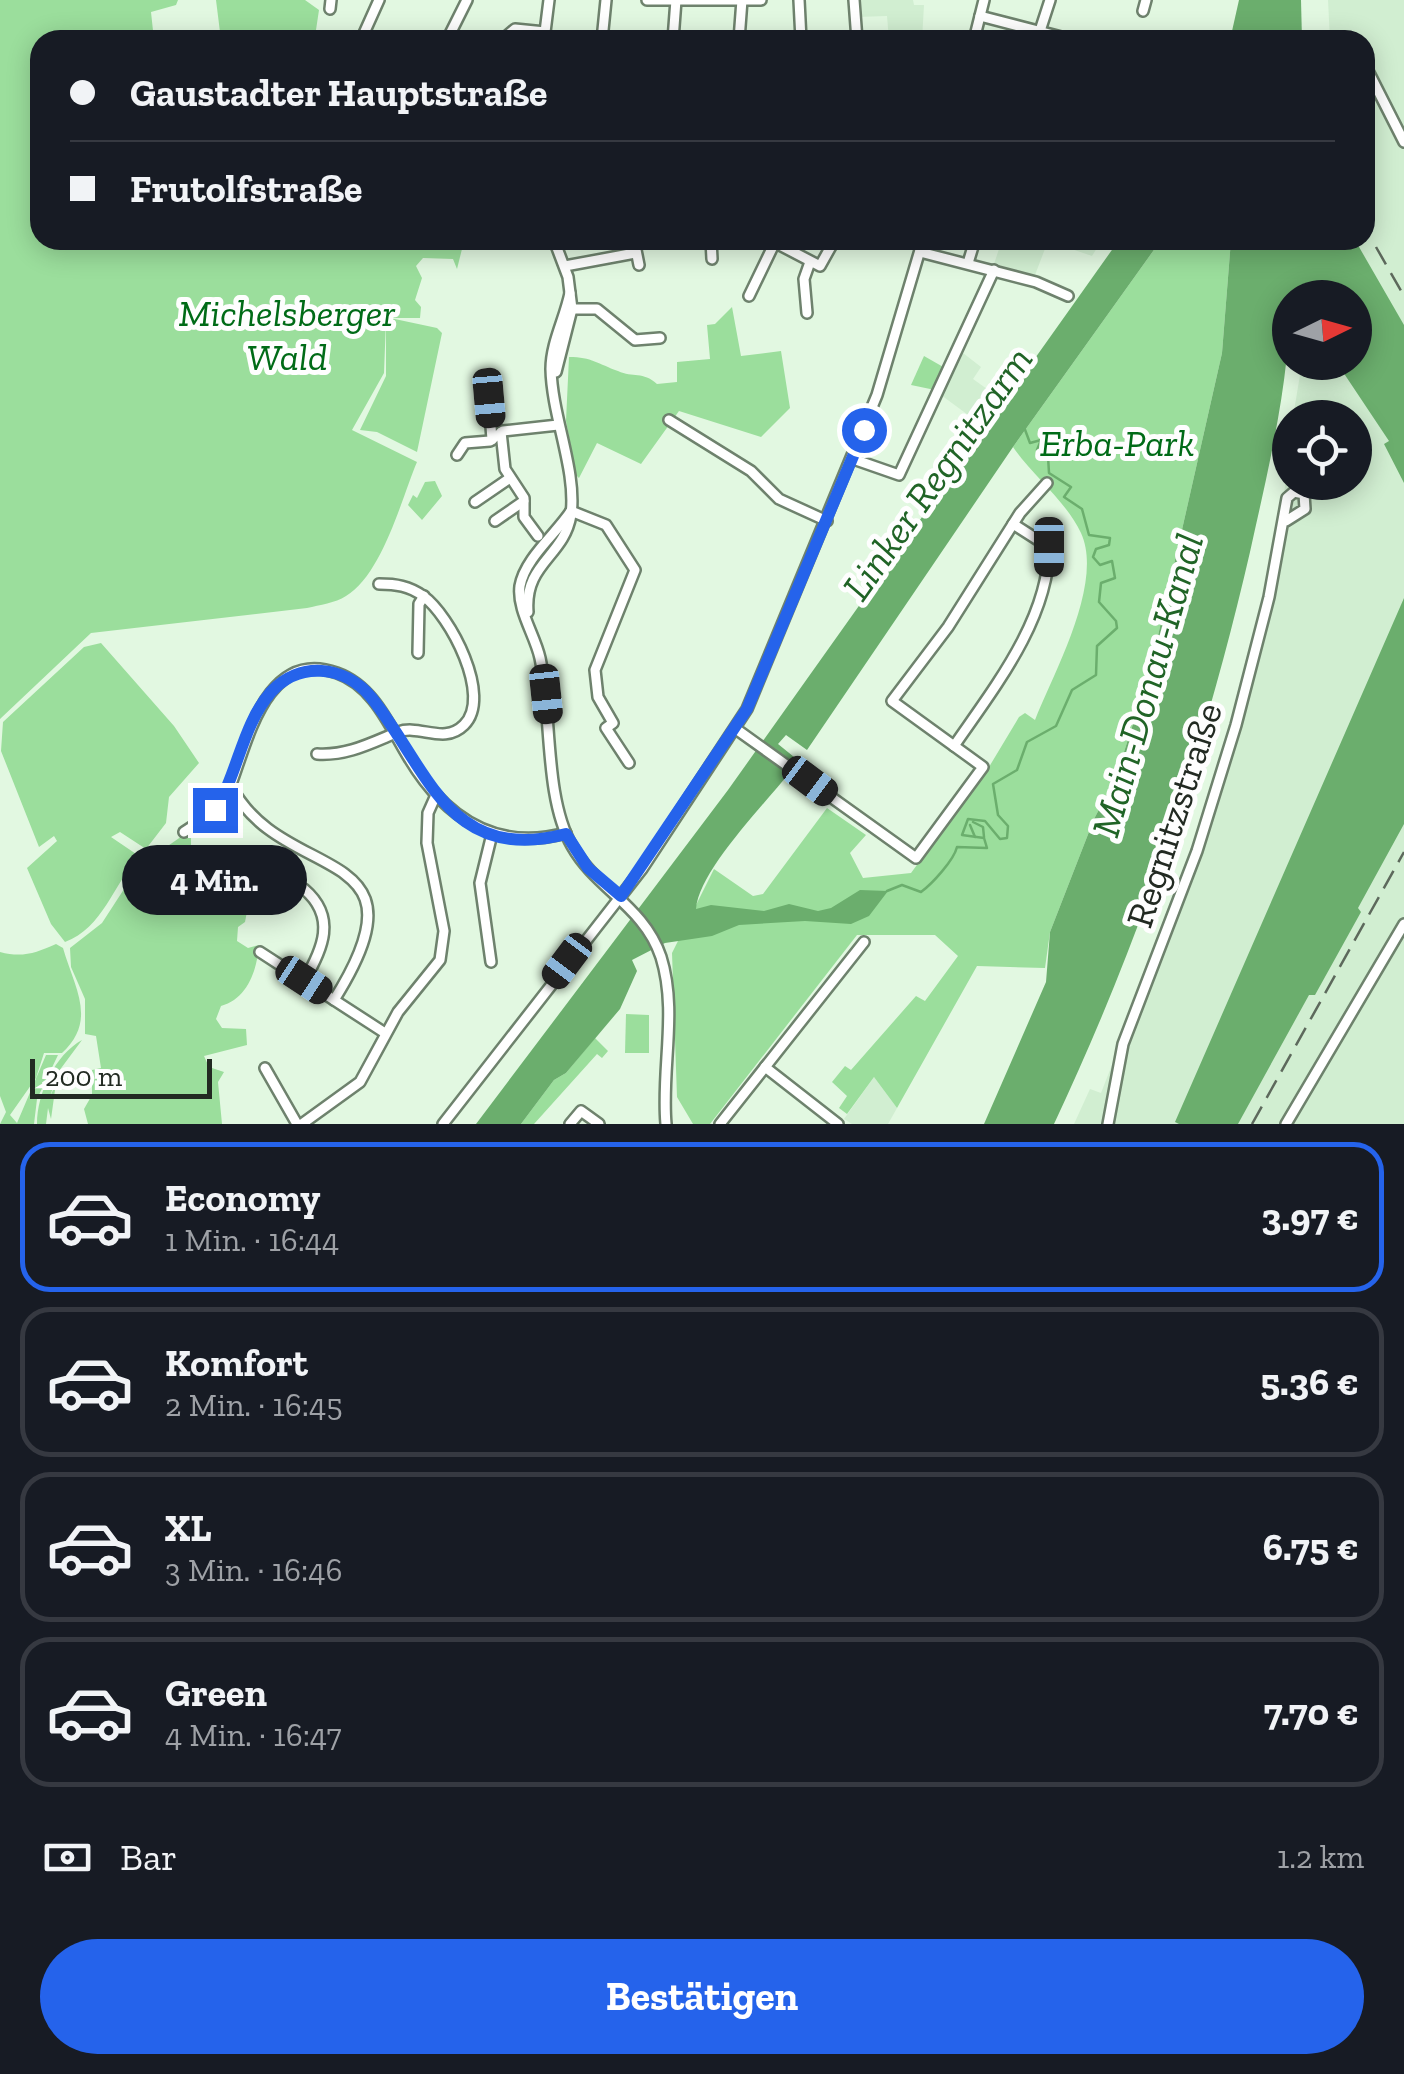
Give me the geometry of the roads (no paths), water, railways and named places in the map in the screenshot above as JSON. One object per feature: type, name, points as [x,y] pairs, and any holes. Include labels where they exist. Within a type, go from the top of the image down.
[{"type":"street","points":[[366,30],[379,0]]},
{"type":"street","points":[[452,30],[467,0]]},
{"type":"street","points":[[546,30],[549,0]]},
{"type":"street","points":[[603,30],[606,0]]},
{"type":"street","points":[[647,0],[761,0]]},
{"type":"street","points":[[799,0],[800,30]]},
{"type":"street","points":[[854,0],[856,30]]},
{"type":"street","points":[[976,30],[984,0]]},
{"type":"street","points":[[1041,30],[1050,0]]},
{"type":"street","points":[[674,30],[676,1]]},
{"type":"street","points":[[740,30],[742,1]]},
{"type":"street","points":[[980,16],[1021,30]]},
{"type":"street","points":[[1375,88],[1404,142]]},
{"type":"street","points":[[1375,97],[1379,98]]},
{"type":"street","points":[[554,390],[572,310],[565,266],[558,250]]},
{"type":"street","points":[[635,250],[639,265]]},
{"type":"street","points":[[712,250],[712,258]]},
{"type":"street","points":[[749,296],[771,250]]},
{"type":"street","points":[[790,250],[820,266],[829,250]]},
{"type":"street","points":[[968,263],[972,250]]},
{"type":"street","points":[[443,1124],[621,896],[736,730],[772,656],[853,459],[889,360],[920,252],[994,270],[1068,296]]},
{"type":"street","points":[[565,266],[635,253]]},
{"type":"street","points":[[807,312],[804,279],[810,262]]},
{"type":"street","points":[[853,459],[898,475],[994,270]]},
{"type":"street","points":[[570,293],[552,356],[558,425],[571,478],[571,511],[563,538],[535,570],[528,586],[529,622],[543,675],[566,834],[588,868],[621,896],[645,924],[662,961],[668,998],[666,1124]]},
{"type":"street","points":[[572,310],[598,308],[635,340],[660,338]]},
{"type":"street","points":[[485,376],[496,381],[489,398],[492,440]]},
{"type":"street","points":[[669,420],[751,471],[779,499],[828,520]]},
{"type":"street","points":[[457,456],[466,443],[492,440],[501,432],[558,425]]},
{"type":"street","points":[[501,432],[504,469],[524,501],[524,518],[538,536]]},
{"type":"street","points":[[475,502],[510,478]]},
{"type":"street","points":[[736,730],[916,858],[983,766],[892,700],[948,628],[1013,524],[1047,483]]},
{"type":"street","points":[[495,520],[524,501]]},
{"type":"street","points":[[571,511],[606,525],[635,570],[595,670],[598,697],[614,722],[606,728],[629,763]]},
{"type":"street","name":"Regnitzstraße","points":[[1108,1124],[1123,1044],[1170,926],[1229,751],[1286,521]]},
{"type":"street","points":[[954,746],[1000,678],[1049,581],[1049,547],[1013,524]]},
{"type":"street","points":[[316,754],[348,751],[412,730],[438,735],[452,732],[464,725],[474,706],[460,648],[437,608],[424,596],[402,586],[379,584]]},
{"type":"street","points":[[418,653],[420,604],[424,596]]},
{"type":"street","points":[[184,832],[215,810],[231,786],[264,700],[281,682],[299,673],[333,671],[368,694],[436,794],[492,834],[525,842],[566,834]]},
{"type":"street","points":[[231,786],[273,830],[346,874],[362,893],[370,913],[366,944],[334,1000]]},
{"type":"street","points":[[264,1068],[300,1124],[360,1082],[385,1033],[434,970],[443,952],[443,922],[426,842],[428,814],[436,794]]},
{"type":"street","points":[[491,962],[480,883],[492,834]]},
{"type":"street","points":[[304,889],[320,905],[324,936],[304,980]]},
{"type":"street","points":[[1286,1124],[1404,924]]},
{"type":"street","points":[[720,1124],[864,942]]},
{"type":"street","points":[[260,952],[385,1033]]},
{"type":"street","points":[[765,1067],[834,1121]]},
{"type":"street","points":[[570,1124],[581,1111],[599,1124]]},
{"type":"water","points":[[1239,0],[1301,0],[1302,30],[1232,30]]},
{"type":"water","points":[[1112,250],[1154,250],[1013,447],[807,750],[786,735],[778,744],[799,761],[723,853],[700,892],[696,909],[711,905],[764,911],[789,904],[818,911],[831,908],[860,890],[888,891],[869,916],[851,924],[805,921],[739,925],[712,936],[665,943],[632,960],[637,971],[620,1009],[566,1073],[554,1080],[521,1124],[476,1124],[728,790]]},
{"type":"water","name":"Main-Donau-Kanal","points":[[1230,250],[1361,250],[1404,325],[1404,483],[1384,444],[1389,441],[1372,416],[1372,400],[1362,400],[1348,380],[1372,380],[1372,280],[1272,280],[1272,380],[1284,380],[1281,400],[1272,400],[1271,458],[1232,626],[1167,843],[1115,985],[1054,1124],[984,1124],[1046,982],[1050,932],[1094,819],[1116,777],[1150,671],[1222,353]]},
{"type":"water","points":[[1404,598],[1404,824],[1358,908],[1361,912],[1315,995],[1309,995],[1238,1124],[1179,1124],[1175,1122]]},
{"type":"waterway","points":[[887,891],[902,885],[921,892],[942,871],[957,847],[987,848],[984,838],[962,835],[968,819],[985,821],[1000,839],[1007,838],[1008,826],[998,815],[993,784],[1017,770],[1027,742],[1056,726],[1072,690],[1096,675],[1097,646],[1117,628],[1116,621],[1099,602],[1101,583],[1115,578],[1112,561],[1100,565],[1093,557],[1096,549],[1109,545],[1110,538],[1089,535],[1082,509],[1064,497],[1071,487],[1049,473],[1048,456],[1037,450],[1041,440],[1030,443],[1024,427]]},
{"type":"waterway","points":[[973,822],[983,827],[984,837]]},
{"type":"waterway","points":[[970,825],[975,837]]},
{"type":"railway","points":[[1376,247],[1404,296]]},
{"type":"railway","points":[[1252,1124],[1404,852]]},
{"type":"park label","name":"Michelsberger Wald","points":[[287,335]]},
{"type":"park label","name":"Erba-Park","points":[[1117,443]]},
{"type":"water label","name":"Linker Regnitzarm","points":[[937,473]]}]
